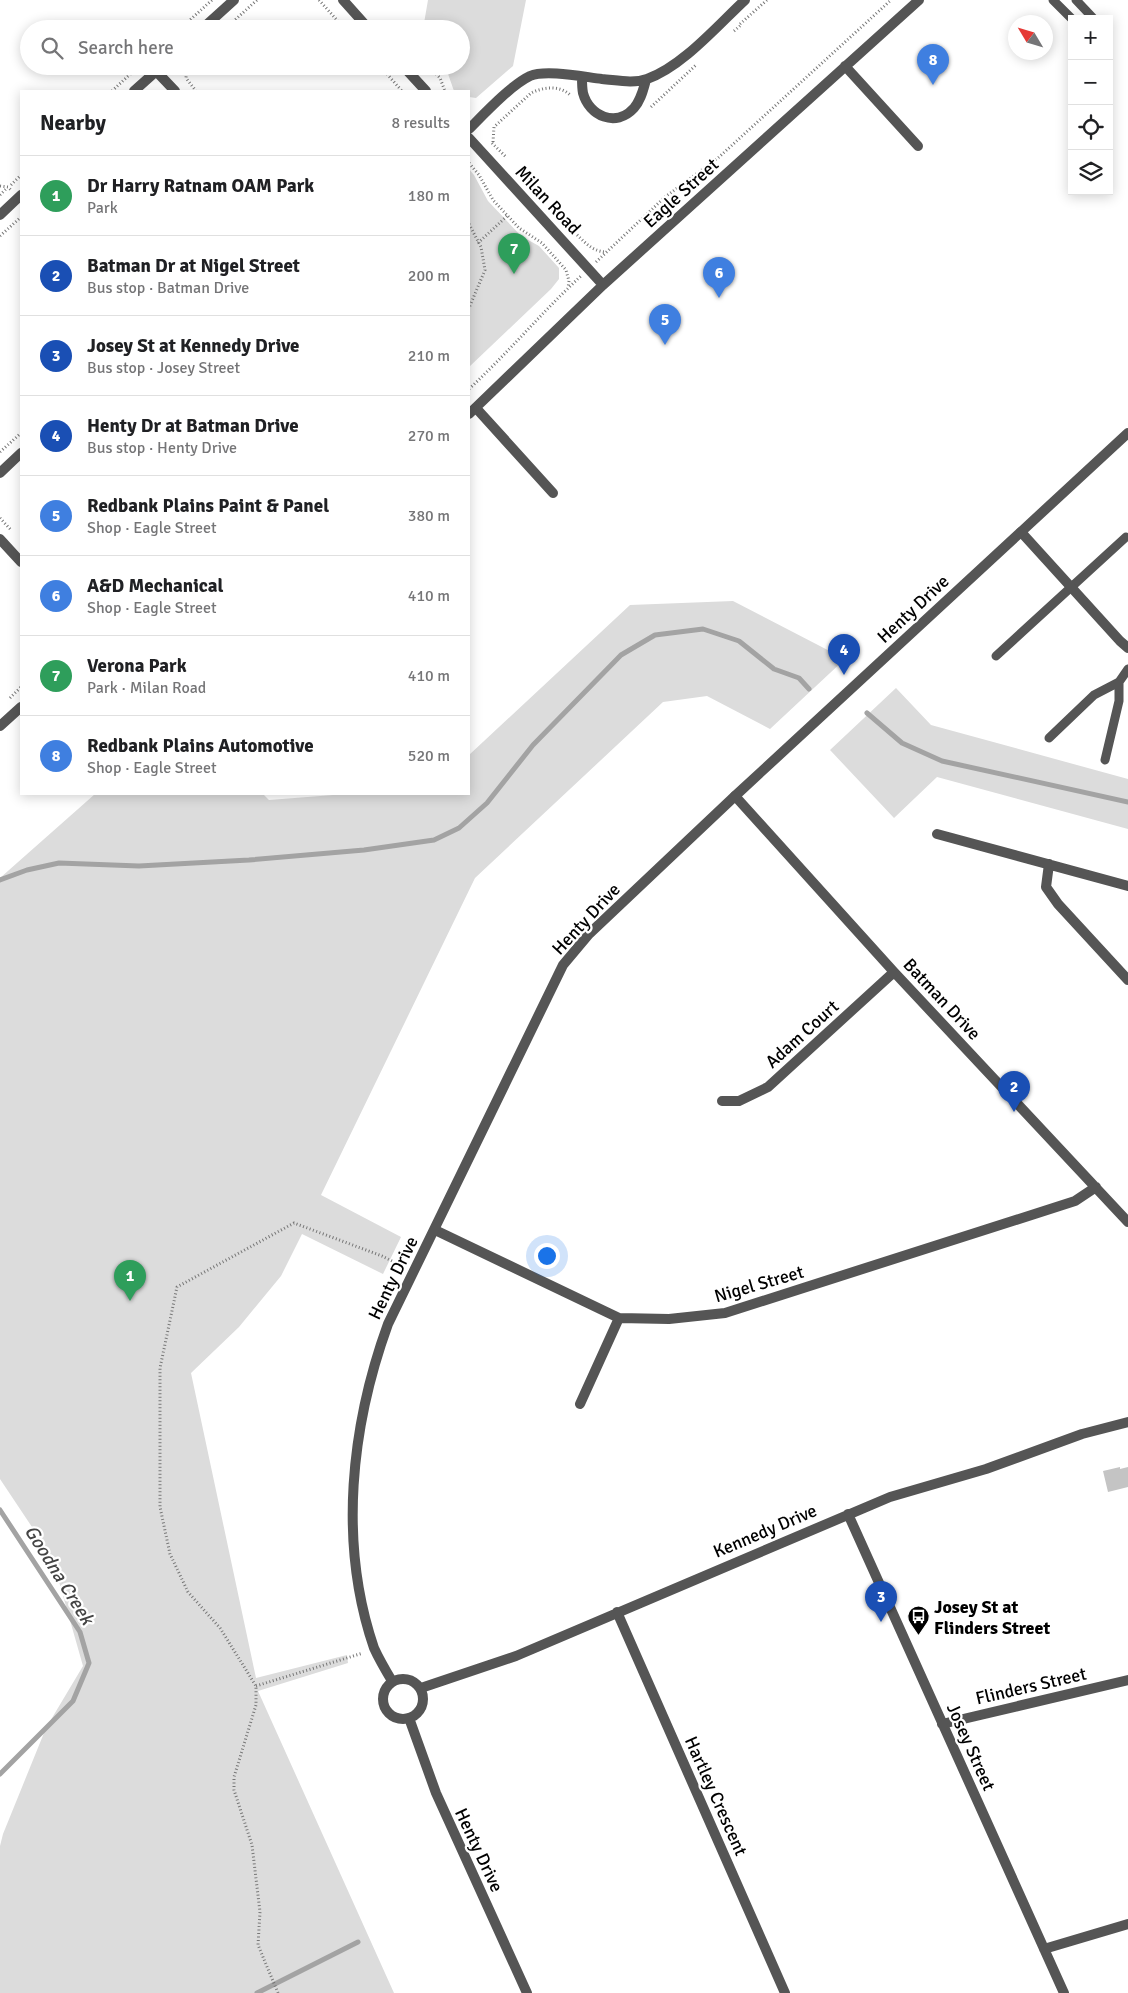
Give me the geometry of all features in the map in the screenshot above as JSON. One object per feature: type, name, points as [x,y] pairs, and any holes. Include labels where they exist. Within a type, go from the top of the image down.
[{"type":"street","points":[[212,20],[234,0]]},
{"type":"street","points":[[343,0],[361,20]]},
{"type":"street","points":[[470,128],[508,93],[530,76],[541,74],[630,82],[646,80],[662,73],[682,59],[745,0]]},
{"type":"street","name":"Eagle Street","points":[[472,411],[603,285],[919,0]]},
{"type":"street","points":[[845,66],[918,146]]},
{"type":"street","points":[[135,90],[152,75]]},
{"type":"street","points":[[163,75],[174,90]]},
{"type":"street","points":[[411,75],[425,90]]},
{"type":"street","points":[[582,77],[583,93],[589,104],[606,118],[614,119],[623,117],[633,109],[641,97],[646,80]]},
{"type":"street","name":"Milan Road","points":[[470,139],[603,285]]},
{"type":"street","points":[[0,215],[20,196]]},
{"type":"street","points":[[472,411],[553,493]]},
{"type":"street","name":"Henty Drive","points":[[392,1681],[375,1650],[358,1591],[354,1543],[353,1491],[360,1426],[376,1359],[388,1324],[563,965],[589,934],[735,796],[1128,433]]},
{"type":"street","points":[[0,473],[20,454]]},
{"type":"street","points":[[1021,532],[1128,648]]},
{"type":"street","points":[[0,539],[20,561]]},
{"type":"street","points":[[0,726],[20,708]]},
{"type":"street","name":"Batman Drive","points":[[735,796],[894,972],[1128,1222]]},
{"type":"street","points":[[937,834],[1128,886]]},
{"type":"street","points":[[1049,864],[1046,887],[1058,904],[1128,980]]},
{"type":"street","name":"Adam Court","points":[[722,1101],[739,1101],[768,1087],[894,972]]},
{"type":"street","name":"Nigel Street","points":[[435,1230],[619,1318],[669,1319],[725,1313],[1075,1201],[1096,1187]]},
{"type":"street","points":[[580,1404],[619,1318]]},
{"type":"street","name":"Kennedy Drive","points":[[420,1688],[516,1656],[890,1496],[986,1469],[1082,1434],[1128,1422]]},
{"type":"street","name":"Josey Street","points":[[848,1514],[1064,1993]]},
{"type":"street","name":"Hartley Crescent","points":[[617,1612],[786,1993]]},
{"type":"street","points":[[397,1679],[413,1680],[423,1693],[423,1703],[418,1712],[409,1718],[393,1717],[386,1710],[383,1694],[392,1681],[397,1679]]},
{"type":"street","name":"Flinders Street","points":[[942,1724],[1128,1680]]},
{"type":"street","name":"Henty Drive","points":[[409,1718],[436,1793],[527,1993]]},
{"type":"street","points":[[1044,1949],[1128,1924]]},
{"type":"lane","points":[[1053,0],[1068,15]]},
{"type":"lane","points":[[1076,0],[1090,15]]},
{"type":"lane","points":[[996,656],[1126,537]]},
{"type":"lane","points":[[1048,738],[1094,695],[1119,682],[1128,669]]},
{"type":"lane","points":[[1105,760],[1119,701],[1119,682]]},
{"type":"path","points":[[190,20],[212,0]]},
{"type":"path","points":[[235,20],[257,0]]},
{"type":"path","points":[[319,0],[337,20]]},
{"type":"path","points":[[470,388],[501,360],[568,288],[665,197],[718,158],[891,0]]},
{"type":"path","points":[[733,31],[740,25]]},
{"type":"path","points":[[649,109],[698,64]]},
{"type":"path","points":[[113,90],[129,75]]},
{"type":"path","points":[[186,75],[186,78],[195,90]]},
{"type":"path","points":[[388,75],[401,90]]},
{"type":"path","points":[[437,75],[444,90]]},
{"type":"path","points":[[492,142],[494,127],[531,93],[545,89],[561,89],[573,98]]},
{"type":"path","points":[[470,164],[479,175],[488,195],[518,228],[542,243],[566,270],[569,281],[568,288]]},
{"type":"path","points":[[0,186],[8,187],[20,176]]},
{"type":"path","points":[[478,242],[508,216]]},
{"type":"path","points":[[0,236],[20,218]]},
{"type":"path","points":[[470,226],[481,247],[485,270],[470,306]]},
{"type":"path","points":[[0,452],[20,434]]},
{"type":"path","points":[[278,1993],[258,1945],[260,1912],[252,1845],[234,1790],[234,1777],[256,1705],[256,1686],[220,1628],[188,1592],[170,1554],[160,1508],[160,1368],[177,1287],[294,1223],[382,1256],[414,1271]]},
{"type":"path","points":[[256,1686],[375,1650]]},
{"type":"shaded area","points":[[428,0],[526,0],[513,66],[476,98],[470,97],[470,90],[454,90],[448,75],[470,75],[470,20],[425,20]]},
{"type":"shaded area","points":[[470,170],[488,201],[521,236],[539,246],[559,268],[559,279],[551,289],[470,366]]},
{"type":"shaded area","points":[[733,601],[845,659],[770,729],[707,696],[663,702],[475,878],[321,1195],[401,1237],[383,1274],[302,1234],[281,1276],[239,1327],[191,1373],[256,1678],[347,1655],[348,1663],[258,1691],[394,1993],[0,1993],[0,1846],[3,1834],[46,1728],[83,1666],[52,1557],[0,1479],[0,878],[94,795],[264,795],[269,800],[333,795],[470,795],[470,754],[630,605]]},
{"type":"shaded area","points":[[896,688],[931,725],[1128,779],[1128,829],[937,777],[894,818],[830,750]]},
{"type":"building","points":[[1120,1467],[1120,1469],[1128,1467],[1128,1487],[1108,1492],[1103,1471]]},
{"type":"waterway","points":[[0,880],[27,870],[59,863],[139,866],[249,860],[364,850],[434,840],[459,828],[487,803],[533,745],[621,655],[655,635],[703,629],[739,641],[774,669],[799,678],[809,689]]},
{"type":"waterway","points":[[867,713],[902,743],[942,761],[1128,802]]},
{"type":"waterway","name":"Goodna Creek","points":[[0,1510],[80,1632],[89,1663],[73,1701],[0,1774]]},
{"type":"waterway","points":[[257,1993],[358,1942]]},
{"type":"place","name":"Redbank Plains Automotive","points":[[933,85]]},
{"type":"place","name":"Verona Park","points":[[514,274]]},
{"type":"place","name":"A&D Mechanical","points":[[719,298]]},
{"type":"place","name":"Redbank Plains Paint & Panel","points":[[665,345]]},
{"type":"place","name":"Henty Dr at Batman Drive","points":[[844,675]]},
{"type":"place","name":"Batman Dr at Nigel Street","points":[[1014,1112]]},
{"type":"place","name":"Dr Harry Ratnam OAM Park","points":[[130,1301]]},
{"type":"place","name":"Josey St at Kennedy Drive","points":[[881,1622]]},
{"type":"place","name":"Josey St at Flinders Street","points":[[918,1636]]}]
